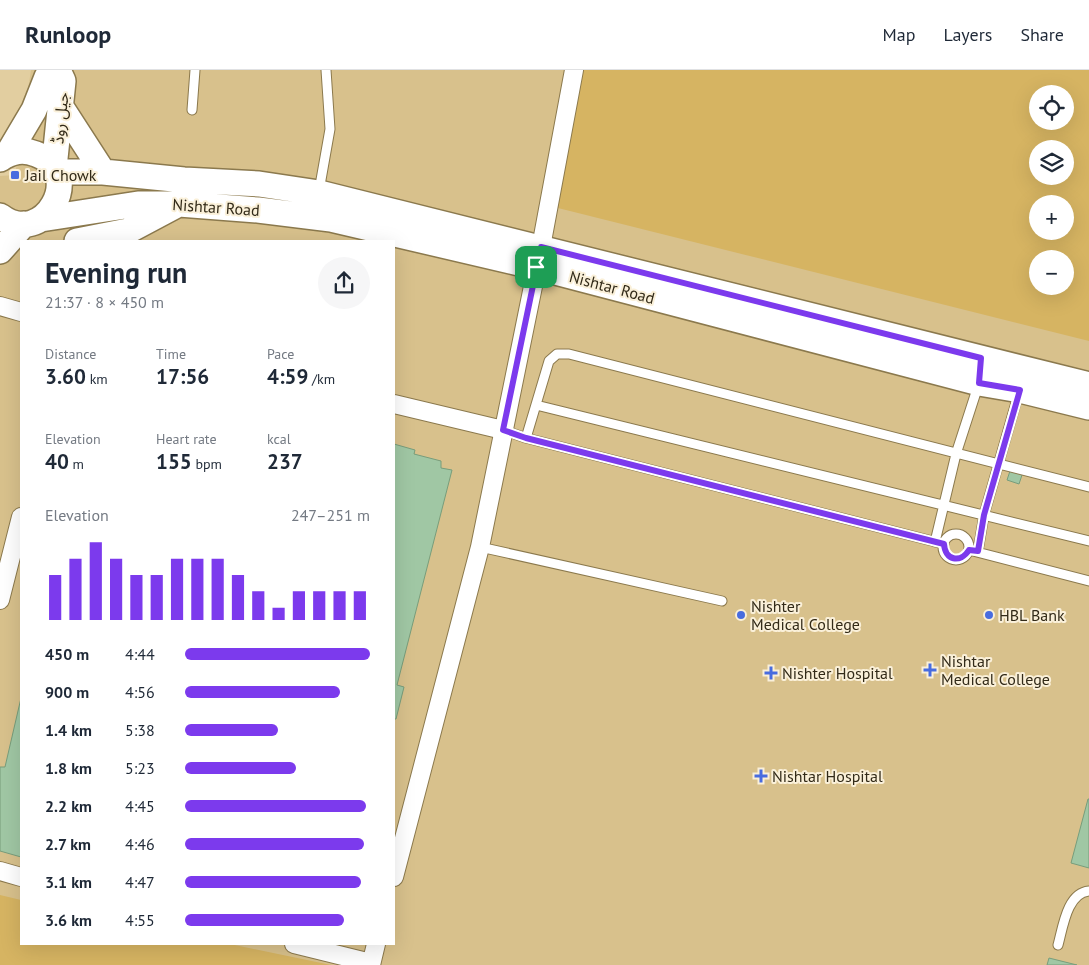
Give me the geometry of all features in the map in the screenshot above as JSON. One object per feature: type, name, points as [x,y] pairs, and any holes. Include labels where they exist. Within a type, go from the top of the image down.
[{"type":"main road","name":"جیل روڈ","points":[[5,156],[34,110],[48,77],[53,70]]},
{"type":"main road","name":"جیل روڈ","points":[[0,251],[32,221],[54,207],[58,198],[59,190],[55,170],[63,81],[58,70]]},
{"type":"main road","points":[[61,107],[102,172]]},
{"type":"main road","points":[[5,156],[26,150],[42,156],[55,170],[102,172],[182,192]]},
{"type":"main road","name":"Nishtar Road","points":[[32,221],[138,204],[182,192],[259,184],[318,193],[539,257],[980,370],[1089,385]]},
{"type":"main road","points":[[82,240],[128,231],[182,192]]},
{"type":"main road","name":"Nishtar Road","points":[[182,192],[258,210],[331,219],[539,257]]},
{"type":"main road","points":[[0,216],[13,222],[32,221]]},
{"type":"main road","points":[[0,258],[20,254]]},
{"type":"main road","name":"Nishtar Road","points":[[980,370],[1020,390],[1089,407]]},
{"type":"street","points":[[395,873],[480,547],[539,257],[574,70]]},
{"type":"street","points":[[0,306],[20,312]]},
{"type":"street","points":[[395,404],[503,430]]},
{"type":"street","points":[[0,600],[20,521]]},
{"type":"street","points":[[0,871],[20,877]]},
{"type":"street","points":[[298,945],[371,964],[376,945]]},
{"type":"lane","points":[[192,110],[196,70]]},
{"type":"lane","points":[[318,193],[330,129],[326,70]]},
{"type":"lane","points":[[526,438],[549,361],[557,354],[569,354],[956,454],[1089,486]]},
{"type":"lane","points":[[980,370],[956,454],[944,505],[939,543],[950,558],[957,560],[973,551],[1020,390]]},
{"type":"lane","points":[[536,404],[1089,541]]},
{"type":"lane","points":[[503,430],[526,438],[939,543],[955,534],[963,536],[969,542],[973,551]]},
{"type":"lane","points":[[480,547],[722,601]]},
{"type":"lane","points":[[973,551],[1089,581]]},
{"type":"lane","points":[[1058,945],[1071,902],[1082,892],[1089,891]]},
{"type":"shaded area","name":"Nishter Medical College","points":[[31,70],[1089,70],[1089,965],[0,965],[0,176],[15,175]]},
{"type":"shaded area","points":[[582,70],[1089,70],[1089,341],[550,206]]},
{"type":"shaded area","points":[[0,895],[20,900],[20,945],[235,945],[331,965],[0,965]]},
{"type":"building","points":[[395,444],[415,450],[414,454],[441,461],[441,468],[452,470],[397,685],[404,687],[396,719]]},
{"type":"building","points":[[1011,468],[1023,472],[1019,484],[1007,480]]},
{"type":"building","points":[[20,702],[20,857],[0,851],[0,767],[5,767]]},
{"type":"building","points":[[1089,799],[1089,868],[1071,863]]},
{"type":"building","points":[[1049,958],[1077,965],[1047,965]]},
{"type":"place","name":"Jail Chowk","points":[[15,175]]},
{"type":"place","name":"Nishter Medical College","points":[[741,615]]},
{"type":"place","name":"HBL Bank","points":[[989,615]]},
{"type":"place","name":"Nishtar Medical College","points":[[930,670]]},
{"type":"place","name":"Nishter Hospital","points":[[771,673]]},
{"type":"place","name":"Nishtar Hospital","points":[[761,776]]},
{"type":"route","points":[[541,247],[981,358],[979,383],[1020,390],[984,515],[978,551],[969,550],[965,557],[957,560],[950,558],[944,552],[944,544],[526,438],[503,430],[536,267],[541,247]]}]
